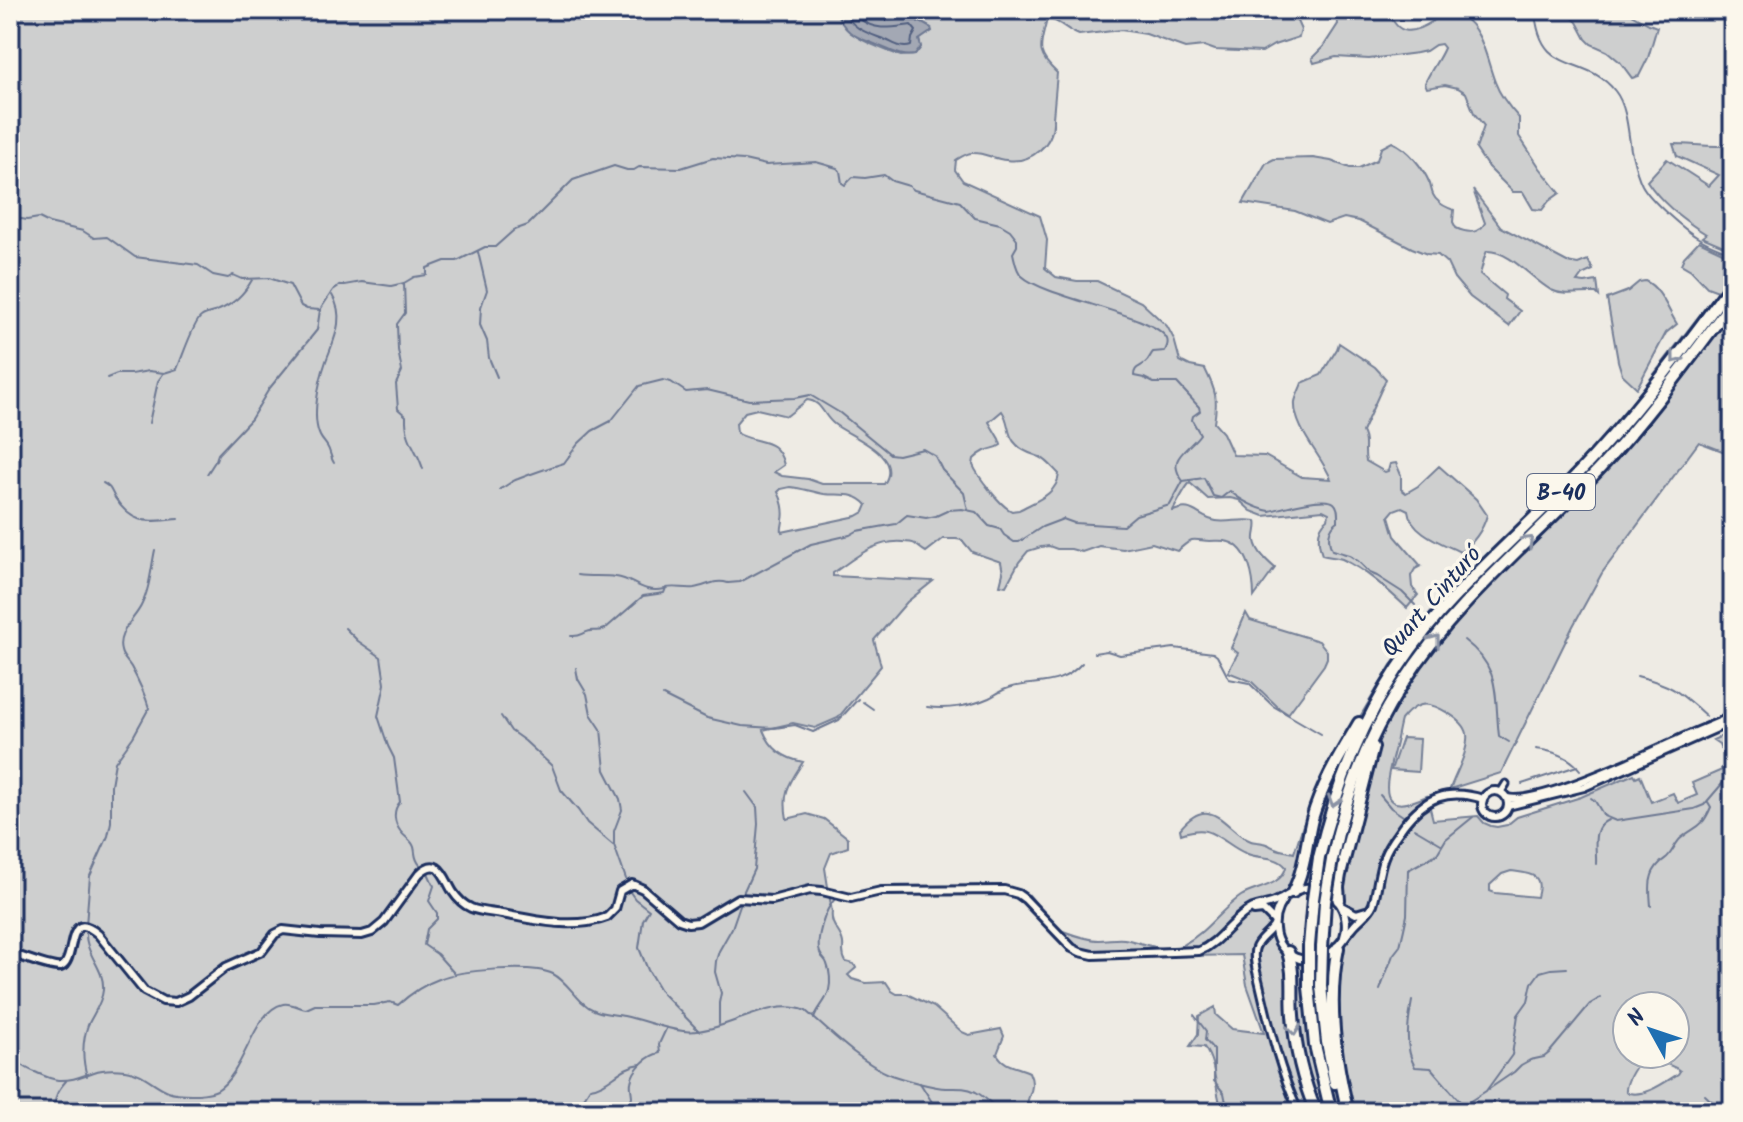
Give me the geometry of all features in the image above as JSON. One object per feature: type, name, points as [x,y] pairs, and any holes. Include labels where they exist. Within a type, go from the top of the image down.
[{"type":"highway","name":"Quart Cinturó","points":[[1345,1112],[1329,1054],[1321,986],[1322,948],[1325,902],[1341,819],[1367,747],[1416,665],[1463,606],[1623,442],[1680,372],[1728,298],[1733,282]]},
{"type":"highway","name":"Quart Cinturó","points":[[1331,1112],[1315,1045],[1309,987],[1313,899],[1319,858],[1340,784],[1374,702],[1425,630],[1611,438],[1728,298]]},
{"type":"highway","points":[[1289,894],[1301,874],[1318,800],[1343,750],[1374,702]]},
{"type":"highway","points":[[1341,904],[1338,887],[1340,875],[1373,748],[1388,710]]},
{"type":"highway","points":[[1338,948],[1334,972],[1334,1023],[1345,1112]]},
{"type":"highway","points":[[1288,952],[1292,967],[1297,1051],[1316,1112]]},
{"type":"street","points":[[1483,799],[1491,791],[1505,799],[1584,787],[1733,718]]},
{"type":"street","points":[[1483,799],[1484,810],[1493,817],[1504,814],[1506,784]]},
{"type":"street","points":[[1262,939],[1278,941],[1288,952],[1301,959],[1315,960],[1329,955],[1371,908],[1386,852],[1395,836],[1419,808],[1435,798],[1451,795],[1483,799]]},
{"type":"street","points":[[10,953],[61,966],[70,957],[75,931],[81,927],[89,928],[98,934],[144,991],[163,1001],[176,1002],[189,996],[226,967],[262,951],[275,934],[283,930],[362,935],[372,932],[384,922],[419,874],[431,867],[442,871],[455,894],[471,908],[562,923],[607,917],[615,909],[620,891],[632,884],[643,889],[674,917],[688,923],[698,922],[738,898],[769,900],[810,890],[851,898],[893,891],[1004,890],[1021,896],[1072,948],[1093,955],[1199,951],[1250,909],[1305,888],[1329,892],[1353,914],[1366,911],[1373,902]]},
{"type":"street","points":[[1289,894],[1254,951],[1281,1065],[1299,1112]]},
{"type":"street","points":[[1341,904],[1347,922],[1344,937]]},
{"type":"street","points":[[1244,915],[1263,910],[1274,923],[1278,941]]},
{"type":"shaded area","points":[[10,10],[836,10],[840,20],[854,35],[901,56],[915,55],[921,47],[919,40],[931,28],[920,22],[913,11],[901,18],[881,20],[863,10],[1241,10],[1265,17],[1280,14],[1279,10],[1390,10],[1397,26],[1407,31],[1419,29],[1447,12],[1461,16],[1474,29],[1483,45],[1499,92],[1519,118],[1519,136],[1560,193],[1542,210],[1533,209],[1523,192],[1513,192],[1488,167],[1476,149],[1484,126],[1474,113],[1466,93],[1445,85],[1427,88],[1425,83],[1444,48],[1441,44],[1417,53],[1369,59],[1336,57],[1314,63],[1312,58],[1338,24],[1337,20],[1322,16],[1296,19],[1301,30],[1299,37],[1262,52],[1215,50],[1204,46],[1185,48],[1146,34],[1121,30],[1079,35],[1047,19],[1041,42],[1042,54],[1057,73],[1053,127],[1046,144],[1024,159],[1002,159],[971,153],[956,160],[955,170],[963,181],[1040,216],[1047,240],[1045,268],[1056,277],[1097,281],[1141,302],[1167,326],[1180,361],[1205,369],[1215,395],[1214,423],[1223,433],[1233,455],[1265,456],[1302,477],[1331,479],[1303,432],[1295,402],[1302,383],[1321,375],[1339,343],[1375,367],[1386,379],[1362,432],[1366,461],[1385,472],[1390,464],[1396,463],[1401,475],[1401,489],[1406,493],[1439,466],[1476,499],[1487,515],[1477,536],[1460,552],[1421,531],[1414,525],[1408,510],[1402,507],[1394,510],[1389,516],[1395,536],[1421,566],[1411,576],[1412,587],[1418,595],[1407,608],[1360,569],[1342,559],[1322,555],[1320,531],[1329,513],[1323,510],[1264,516],[1251,511],[1239,500],[1208,499],[1190,483],[1172,512],[1185,508],[1216,521],[1256,521],[1256,545],[1275,568],[1254,597],[1246,557],[1236,545],[1222,541],[1192,540],[1177,551],[1152,543],[1123,549],[1099,546],[1082,552],[1041,547],[1028,551],[1006,586],[1000,585],[1003,573],[1001,562],[972,552],[962,540],[956,539],[943,539],[926,552],[911,542],[883,544],[865,551],[833,573],[833,576],[933,581],[907,602],[874,640],[881,666],[838,718],[815,728],[793,723],[763,730],[778,752],[803,762],[788,789],[785,802],[787,819],[807,814],[824,819],[848,838],[848,847],[831,853],[825,868],[833,922],[842,939],[844,959],[856,968],[848,975],[866,983],[886,982],[897,994],[907,994],[934,1007],[969,1035],[1001,1029],[1004,1036],[997,1054],[1007,1064],[1029,1072],[1032,1079],[1027,1102],[1030,1112],[10,1112]],"holes":[[[807,400],[816,403],[830,421],[881,456],[887,464],[888,474],[884,484],[822,484],[782,476],[774,472],[784,465],[777,449],[737,433],[736,423],[745,412],[757,409],[787,416]],[[1002,411],[1017,445],[1043,459],[1059,474],[1050,492],[1019,510],[1012,511],[1002,504],[973,465],[979,455],[1001,445],[989,422]],[[790,487],[852,496],[867,505],[864,512],[857,516],[782,532],[784,516],[778,492]]]},
{"type":"shaded area","points":[[1564,10],[1624,10],[1657,27],[1639,76],[1632,78],[1607,51],[1591,44],[1577,22]]},
{"type":"shaded area","points":[[1392,142],[1404,149],[1419,165],[1436,199],[1454,210],[1456,228],[1472,232],[1485,223],[1473,190],[1501,227],[1567,262],[1578,264],[1588,260],[1593,270],[1582,275],[1577,282],[1597,281],[1599,296],[1596,293],[1567,294],[1551,290],[1513,260],[1487,251],[1480,274],[1520,311],[1509,326],[1470,297],[1438,255],[1412,248],[1359,221],[1344,218],[1327,224],[1295,211],[1243,203],[1266,163],[1274,159],[1313,158],[1359,168],[1377,160],[1381,148]]},
{"type":"shaded area","points":[[1673,144],[1733,145],[1733,250],[1702,237],[1706,234],[1674,211],[1647,181],[1667,159],[1709,186],[1719,175],[1677,156]]},
{"type":"shaded area","points":[[1699,241],[1733,257],[1733,354],[1729,366],[1733,381],[1733,455],[1699,442],[1602,573],[1501,773],[1450,789],[1464,755],[1467,734],[1461,723],[1448,713],[1433,706],[1421,705],[1401,720],[1387,787],[1392,801],[1399,804],[1427,796],[1433,820],[1478,816],[1484,823],[1497,827],[1634,774],[1636,777],[1640,775],[1651,802],[1673,793],[1678,803],[1697,795],[1692,783],[1728,765],[1719,744],[1713,740],[1733,731],[1733,796],[1726,810],[1733,821],[1733,1112],[1223,1112],[1208,1054],[1204,1047],[1190,1046],[1198,1034],[1199,1016],[1215,1007],[1216,1015],[1232,1029],[1264,1033],[1247,985],[1242,955],[1087,958],[1068,950],[1023,901],[1029,895],[1054,924],[1076,936],[1095,940],[1124,939],[1169,948],[1192,939],[1241,896],[1279,878],[1286,867],[1277,860],[1245,853],[1206,831],[1181,834],[1180,829],[1191,818],[1210,813],[1251,841],[1294,853],[1325,775],[1391,665],[1468,575],[1565,479],[1624,413],[1718,291],[1707,287],[1681,264]],"holes":[[[1511,871],[1534,876],[1539,883],[1537,897],[1490,891],[1490,885],[1502,874]],[[1309,890],[1333,901],[1343,923],[1337,945],[1328,953],[1315,957],[1300,956],[1289,950],[1281,941],[1278,929],[1284,905],[1294,895]]]},
{"type":"shaded area","points":[[1645,281],[1659,294],[1677,324],[1666,333],[1637,388],[1622,374],[1607,299]]},
{"type":"shaded area","points":[[1246,613],[1250,620],[1319,641],[1327,651],[1324,665],[1288,714],[1251,681],[1228,672],[1238,653],[1231,648]]},
{"type":"shaded area","points":[[1402,738],[1420,739],[1418,772],[1391,770]]},
{"type":"water","points":[[836,10],[863,10],[875,18],[895,20],[914,10],[920,22],[932,31],[919,40],[921,47],[915,55],[903,55],[849,31]]},
{"type":"waterway","points":[[918,23],[930,10]]},
{"type":"waterway","points":[[1535,10],[1538,31],[1545,46],[1566,62],[1603,79],[1619,97],[1635,168],[1646,191],[1693,235],[1733,254]]},
{"type":"waterway","points":[[10,217],[27,220],[39,218],[83,231],[94,238],[107,237],[135,257],[198,265],[213,275],[228,278],[233,275],[242,279],[269,278],[290,285],[301,306],[320,310],[339,286],[362,282],[391,286],[404,283],[427,275],[427,268],[445,261],[457,261],[485,247],[495,247],[514,230],[528,225],[573,180],[614,166],[627,170],[639,167],[681,168],[713,158],[766,165],[816,162],[837,168],[845,185],[853,177],[884,175],[914,190],[960,202],[975,218],[1000,224],[1010,230],[1017,239],[1013,253],[1017,269],[1035,284],[1158,330],[1168,341],[1165,351],[1153,352],[1136,369],[1134,376],[1154,383],[1177,383],[1199,407],[1200,411],[1192,420],[1200,434],[1177,461],[1178,473],[1183,481],[1204,478],[1213,496],[1221,498],[1230,491],[1249,504],[1270,511],[1313,501],[1334,503],[1338,521],[1329,534],[1332,550],[1349,555],[1370,573],[1402,592],[1415,605]]},
{"type":"waterway","points":[[478,252],[487,290],[481,307],[480,325],[497,377]]},
{"type":"waterway","points":[[107,378],[117,374],[164,373],[177,369],[198,320],[234,302],[252,280]]},
{"type":"waterway","points":[[404,283],[405,313],[397,324],[402,371],[396,384],[398,409],[406,416],[409,438],[423,469]]},
{"type":"waterway","points":[[332,295],[338,320],[321,378],[316,419],[320,436],[334,463]]},
{"type":"waterway","points":[[207,474],[218,454],[251,419],[269,389],[317,330],[320,310]]},
{"type":"waterway","points":[[149,423],[158,381],[163,374]]},
{"type":"waterway","points":[[500,489],[564,463],[592,431],[611,421],[639,386],[663,380],[686,392],[707,390],[749,400],[810,395],[840,413],[890,454],[923,449],[935,456],[942,470],[964,493],[968,510]]},
{"type":"waterway","points":[[571,636],[605,629],[643,596],[664,593],[670,587],[694,588],[715,582],[740,582],[811,544],[896,524],[907,515],[926,518],[949,510],[976,512],[989,526],[1000,529],[1014,542],[1019,542],[1042,527],[1063,519],[1074,523],[1123,526],[1136,515],[1170,505],[1183,481]]},
{"type":"waterway","points":[[103,483],[122,507],[136,518],[151,521],[179,519]]},
{"type":"waterway","points":[[86,925],[90,876],[111,822],[111,785],[115,762],[149,708],[120,644],[123,633],[144,599],[155,550]]},
{"type":"waterway","points":[[577,575],[616,577],[650,590],[665,589]]},
{"type":"waterway","points":[[345,628],[381,657],[385,684],[378,716],[394,758],[400,802],[395,821],[413,845],[420,865]]},
{"type":"waterway","points":[[1464,640],[1485,661],[1490,672],[1496,695],[1499,736],[1509,742]]},
{"type":"waterway","points":[[1094,653],[1107,651],[1120,655],[1174,648],[1213,653],[1229,679],[1249,683],[1273,706],[1321,734]]},
{"type":"waterway","points":[[927,707],[951,708],[975,703],[1016,686],[1064,677],[1082,663]]},
{"type":"waterway","points":[[576,668],[591,714],[601,729],[605,770],[620,799],[622,810],[614,831],[614,845],[626,879]]},
{"type":"waterway","points":[[1637,676],[1675,690],[1706,716]]},
{"type":"waterway","points":[[663,696],[707,718],[742,726],[775,728],[795,725],[813,732],[839,720],[858,699]]},
{"type":"waterway","points":[[863,702],[873,709]]},
{"type":"waterway","points":[[501,716],[511,731],[552,766],[561,790],[587,823],[613,845]]},
{"type":"waterway","points":[[1725,742],[1733,746]]},
{"type":"waterway","points":[[1536,749],[1561,755],[1580,770]]},
{"type":"waterway","points":[[1522,784],[1577,766]]},
{"type":"waterway","points":[[1591,798],[1604,816],[1616,821],[1694,809],[1704,805],[1733,771]]},
{"type":"waterway","points":[[743,893],[754,869],[758,824],[757,807],[746,792]]},
{"type":"waterway","points":[[1380,795],[1403,816]]},
{"type":"waterway","points":[[1651,906],[1653,873],[1680,839],[1704,820],[1711,807],[1708,802]]},
{"type":"waterway","points":[[1380,990],[1393,955],[1400,946],[1404,929],[1408,870],[1437,854],[1446,839],[1473,817]]},
{"type":"waterway","points":[[1596,864],[1597,833],[1602,823],[1608,820]]},
{"type":"waterway","points":[[1414,828],[1441,844]]},
{"type":"waterway","points":[[428,873],[434,886],[429,901],[437,913],[437,919],[427,929],[424,945],[454,973]]},
{"type":"waterway","points":[[630,892],[649,910],[643,920],[639,948],[648,970],[661,992],[699,1031]]},
{"type":"waterway","points":[[814,1019],[830,987],[829,970],[820,953],[819,940],[825,917],[835,899]]},
{"type":"waterway","points":[[719,1024],[721,993],[715,972],[716,961],[741,902]]},
{"type":"waterway","points":[[86,930],[88,947],[103,982],[101,999],[85,1037],[87,1076]]},
{"type":"waterway","points":[[1464,1105],[1486,1091],[1512,1055],[1518,1015],[1528,1001],[1532,983],[1540,972],[1567,968]]},
{"type":"waterway","points":[[10,1043],[18,1050],[22,1065],[52,1079],[68,1080],[101,1070],[125,1070],[172,1092],[206,1093],[217,1090],[227,1081],[264,1018],[272,1009],[283,1004],[306,1009],[315,1005],[390,1002],[398,1005],[423,987],[449,976],[496,969],[529,969],[553,974],[583,1003],[597,1011],[683,1031],[714,1028],[776,1008],[791,1007],[806,1011],[846,1046],[879,1069],[927,1085],[972,1090],[1001,1112]]},
{"type":"waterway","points":[[1489,1089],[1521,1065],[1549,1053],[1590,1004],[1600,998]]},
{"type":"waterway","points":[[1412,1001],[1408,1043],[1415,1067],[1431,1068],[1463,1105]]},
{"type":"waterway","points":[[1194,1015],[1206,1031],[1205,1040],[1214,1050],[1214,1081],[1224,1093],[1228,1112]]},
{"type":"waterway","points":[[621,1112],[632,1097],[632,1077],[646,1060],[660,1053],[659,1044],[666,1029]]},
{"type":"waterway","points":[[575,1112],[590,1088],[641,1064]]},
{"type":"waterway","points":[[56,1112],[56,1095],[66,1081]]},
{"type":"waterway","points":[[920,1083],[932,1102],[945,1112]]},
{"type":"waterway","points":[[1705,1095],[1723,1112]]}]
